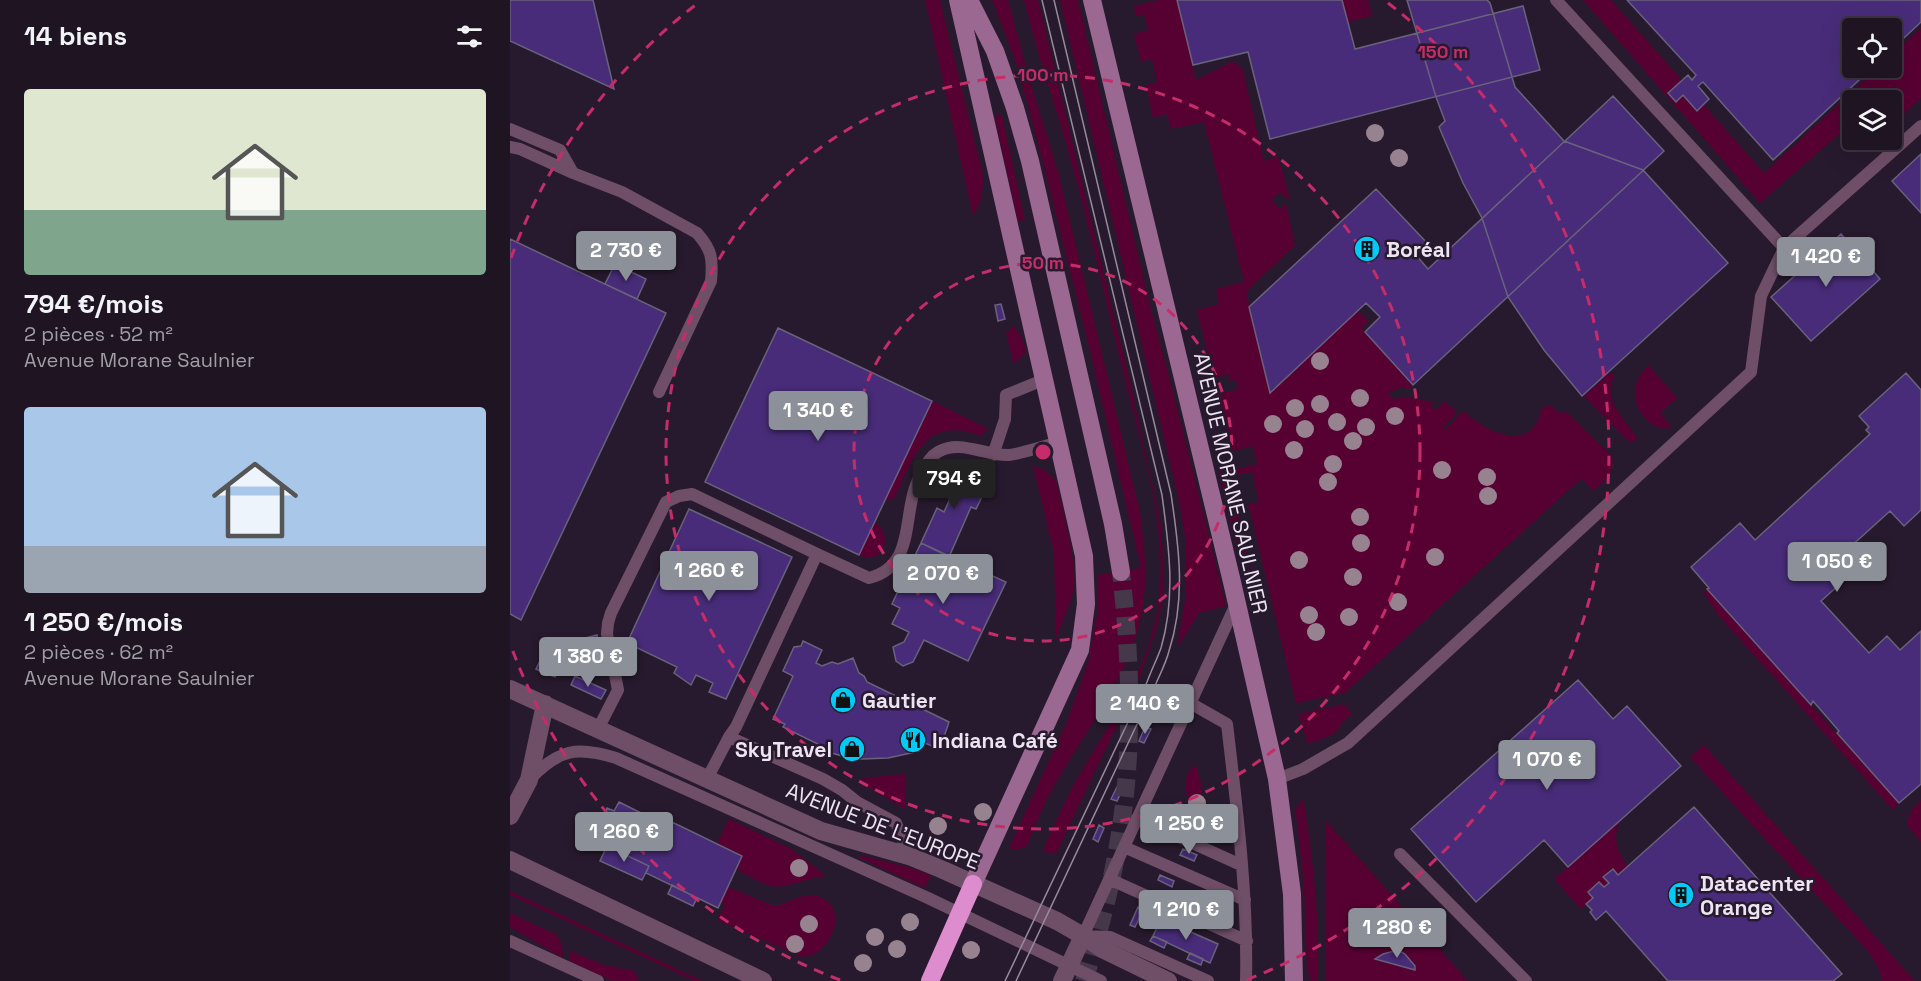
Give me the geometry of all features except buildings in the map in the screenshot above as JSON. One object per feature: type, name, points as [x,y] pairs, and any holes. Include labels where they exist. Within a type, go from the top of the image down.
[{"type":"highway","points":[[930,981],[974,884]]},
{"type":"main road","points":[[958,0],[1084,556],[1086,604],[1080,650],[974,884]]},
{"type":"main road","points":[[969,0],[995,51],[1030,161],[1113,524],[1121,572]]},
{"type":"main road","name":"AVENUE MORANE SAULNIER","points":[[1092,0],[1277,779],[1292,894],[1294,981]]},
{"type":"street","name":"AVENUE DE L'EUROPE","points":[[510,689],[821,831],[909,856],[974,884],[1057,921],[1104,951],[1168,981]]},
{"type":"street","points":[[510,816],[529,780],[545,704]]},
{"type":"street","points":[[510,860],[763,981]]},
{"type":"street","points":[[1065,973],[1083,936]]},
{"type":"lane","points":[[1556,0],[1785,248]]},
{"type":"lane","points":[[1277,779],[1303,769],[1348,743],[1751,372],[1761,296],[1785,248],[1921,126]]},
{"type":"lane","points":[[510,129],[560,150],[573,173]]},
{"type":"lane","points":[[510,147],[520,149],[622,192],[697,233],[711,251],[713,265],[711,281],[659,392]]},
{"type":"lane","points":[[993,455],[1005,419],[1005,395],[1043,380]]},
{"type":"lane","points":[[598,729],[618,690],[607,634],[608,623],[666,502],[679,496],[692,494],[869,578],[889,570],[898,558],[904,545],[914,492],[919,478],[935,454],[948,447],[963,447],[993,455],[1011,454],[1058,443]]},
{"type":"lane","points":[[707,779],[736,726],[817,554]]},
{"type":"lane","points":[[1208,981],[1110,937],[1083,936],[1237,603]]},
{"type":"lane","points":[[1190,703],[1227,724],[1245,900],[1246,981]]},
{"type":"lane","points":[[729,736],[824,779],[857,802],[896,823],[909,856]]},
{"type":"lane","points":[[529,780],[545,763],[568,752],[594,752],[616,758],[960,913],[1065,973],[1101,981]]},
{"type":"lane","points":[[1137,818],[1241,866]]},
{"type":"lane","points":[[1124,847],[1245,900]]},
{"type":"lane","points":[[1400,854],[1526,981]]},
{"type":"lane","points":[[1109,879],[1247,941]]},
{"type":"lane","points":[[510,941],[598,981]]},
{"type":"shaded area","points":[[925,0],[940,0],[983,175],[981,196],[973,216]]},
{"type":"shaded area","points":[[992,0],[1008,0],[1059,175],[1140,512],[1145,565],[1145,587],[1140,623],[1122,670],[1111,693],[1053,787],[1027,846],[1016,850],[1009,848],[1066,724],[1088,663],[1097,616],[1097,575],[1141,568],[1042,159],[1018,68]]},
{"type":"shaded area","points":[[1024,0],[1038,0],[1131,387],[1161,525],[1164,577],[1156,630],[1138,681],[1056,854],[1043,851],[1075,783],[1135,679],[1149,644],[1159,595],[1161,564],[1159,533],[1148,470],[1078,188]]},
{"type":"shaded area","points":[[1060,0],[1078,0],[1149,302],[1226,606],[1199,613],[1180,644],[1178,643],[1186,594],[1186,542],[1179,501]]},
{"type":"shaded area","points":[[1159,0],[1177,0],[1196,80],[1233,61],[1243,70],[1264,161],[1278,156],[1290,198],[1288,199],[1279,192],[1272,200],[1280,209],[1286,203],[1295,245],[1247,291],[1270,392],[1358,311],[1369,321],[1362,329],[1413,385],[1408,389],[1402,387],[1388,393],[1394,399],[1435,401],[1431,405],[1436,410],[1444,401],[1457,412],[1443,428],[1445,430],[1463,411],[1491,430],[1501,434],[1519,435],[1533,428],[1541,408],[1551,405],[1560,414],[1565,411],[1611,455],[1611,471],[1602,484],[1593,491],[1582,478],[1345,693],[1296,703],[1247,505],[1259,502],[1252,472],[1237,475],[1236,469],[1257,464],[1253,446],[1233,451],[1219,394],[1238,389],[1236,380],[1230,381],[1228,374],[1214,378],[1197,310],[1219,304],[1216,289],[1244,282],[1204,122],[1171,129],[1167,114],[1153,118],[1146,85],[1157,82],[1152,59],[1141,62],[1134,34],[1148,30],[1144,14],[1136,16],[1134,6]]},
{"type":"shaded area","points":[[1342,0],[1368,0],[1372,16],[1348,22]]},
{"type":"shaded area","points":[[1583,0],[1611,0],[1764,173],[1842,101],[1842,132],[1760,203]]},
{"type":"shaded area","points":[[1921,28],[1921,98],[1902,116],[1902,90],[1854,90],[1867,78],[1902,78],[1902,46]]},
{"type":"shaded area","points":[[998,113],[1002,116],[1025,220],[1018,221],[995,118]]},
{"type":"shaded area","points":[[1014,325],[1023,340],[1026,352],[1014,364],[1006,334]]},
{"type":"shaded area","points":[[1648,365],[1677,398],[1660,413],[1672,427],[1658,427],[1651,424],[1640,412],[1635,397],[1636,386]]},
{"type":"shaded area","points":[[1611,372],[1614,375],[1610,389],[1613,404],[1637,438],[1636,442],[1628,441],[1584,396]]},
{"type":"shaded area","points":[[932,401],[987,428],[982,436],[963,431],[947,431],[925,442],[916,453],[895,497],[889,501],[885,499]]},
{"type":"shaded area","points":[[1033,466],[1046,471],[1056,481],[1073,563],[1073,594],[1056,640],[1054,553]]},
{"type":"shaded area","points":[[1217,466],[1227,469],[1252,570],[1234,538]]},
{"type":"shaded area","points":[[875,523],[884,535],[884,548],[874,556],[859,555]]},
{"type":"shaded area","points":[[1707,589],[1899,803],[1893,810],[1718,615],[1704,593]]},
{"type":"shaded area","points":[[1344,704],[1352,713],[1340,725],[1337,732],[1308,744],[1298,714]]},
{"type":"shaded area","points":[[1704,745],[1915,981],[1882,981],[1879,969],[1867,950],[1690,757]]},
{"type":"shaded area","points":[[1195,765],[1201,780],[1202,791],[1201,808],[1196,812],[1189,802],[1186,788],[1188,774]]},
{"type":"shaded area","points":[[905,774],[905,809],[865,785],[864,778]]},
{"type":"shaded area","points":[[1303,798],[1315,889],[1318,981],[1311,981],[1307,969],[1304,886],[1296,814],[1296,809]]},
{"type":"shaded area","points":[[1921,800],[1921,842],[1906,824],[1912,809]]},
{"type":"shaded area","points":[[729,819],[790,848],[824,874],[823,877],[777,887],[762,883],[736,869],[742,856],[717,844]]},
{"type":"shaded area","points":[[1326,821],[1468,981],[1325,981]]},
{"type":"shaded area","points":[[1620,821],[1616,839],[1621,855],[1628,866],[1618,875],[1613,869],[1604,877],[1609,883],[1604,887],[1599,882],[1588,892],[1594,897],[1581,909],[1554,879]]},
{"type":"shaded area","points":[[860,855],[931,875],[925,888],[860,858]]},
{"type":"shaded area","points":[[728,887],[774,906],[806,895],[824,899],[834,910],[833,932],[825,946],[819,951],[802,957],[717,920],[725,905],[720,903]]},
{"type":"shaded area","points":[[510,891],[703,981],[695,981],[510,895]]},
{"type":"shaded area","points":[[510,913],[557,935],[562,945],[563,958],[510,927]]},
{"type":"shaded area","points":[[570,951],[604,965],[635,971],[638,981],[613,981],[570,961]]},
{"type":"tunnel","points":[[1084,981],[1112,876],[1126,782],[1129,692],[1127,632],[1121,572]]},
{"type":"tram line","points":[[1005,981],[1147,682],[1166,629],[1170,591],[1169,553],[1162,495],[1042,0]]},
{"type":"tram line","points":[[1016,981],[1165,664],[1178,612],[1179,592],[1178,553],[1171,494],[1054,0]]},
{"type":"place","name":"Boréal","points":[[1367,249]]},
{"type":"place","name":"Gautier","points":[[843,700]]},
{"type":"place","name":"Indiana Café","points":[[913,740]]},
{"type":"place","name":"SkyTravel","points":[[852,749]]},
{"type":"place","name":"Datacenter Orange","points":[[1681,895]]}]
